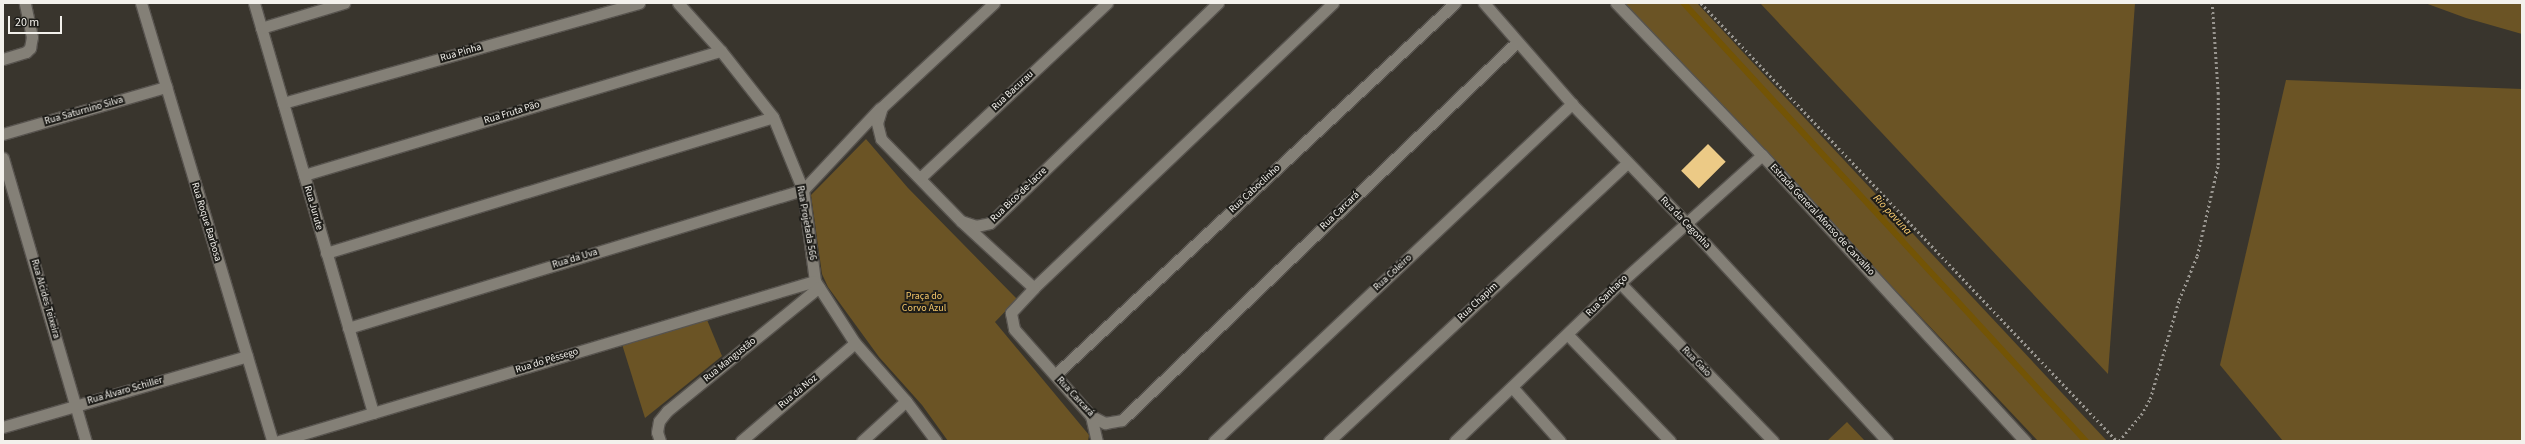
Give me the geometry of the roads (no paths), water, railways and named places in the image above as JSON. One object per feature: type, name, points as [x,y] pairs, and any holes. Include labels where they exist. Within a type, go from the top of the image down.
[{"type":"street","points":[[3,59],[26,52],[30,48],[30,22],[25,3]]},
{"type":"street","name":"Rua Roque Barbosa","points":[[141,3],[272,441]]},
{"type":"street","name":"Rua Jurute","points":[[254,3],[373,413]]},
{"type":"street","points":[[261,28],[344,3]]},
{"type":"street","name":"Rua Pinha","points":[[283,103],[639,3]]},
{"type":"street","name":"Rua Projetada 566","points":[[678,3],[720,51],[773,117],[803,190],[818,284],[855,343],[906,401],[936,441]]},
{"type":"street","points":[[803,190],[882,107],[994,3]]},
{"type":"street","name":"Rua Bacurau","points":[[920,178],[1107,3]]},
{"type":"street","name":"Rua Bico-de-lacre","points":[[961,221],[976,226],[990,224],[1218,3]]},
{"type":"street","name":"Rua Carcará","points":[[1333,3],[1034,288],[1011,313],[1010,319],[1014,329],[1091,416],[1105,423],[1122,420],[1516,43]]},
{"type":"street","name":"Rua Caboclinho","points":[[1055,375],[1455,3]]},
{"type":"street","name":"Rua da Cegonha","points":[[1484,3],[1516,43],[1572,104],[1627,163],[1686,222],[1887,441]]},
{"type":"street","name":"Estrada General Afonso de Carvalho","points":[[1616,3],[1762,155],[2025,441]]},
{"type":"street","name":"Rua Fruta Pão","points":[[304,175],[720,51]]},
{"type":"street","name":"Rua Saturnino Silva","points":[[3,134],[166,87]]},
{"type":"street","name":"Rua Coleiro","points":[[1214,441],[1572,104]]},
{"type":"street","points":[[882,107],[877,123],[881,139],[961,221],[1034,288]]},
{"type":"street","points":[[326,253],[773,117]]},
{"type":"street","name":"Rua Sanhaço","points":[[1455,441],[1568,335],[1620,283],[1762,155]]},
{"type":"street","name":"Rua Alcides Teixeira","points":[[3,158],[86,441]]},
{"type":"street","name":"Rua Chapim","points":[[1329,441],[1627,163]]},
{"type":"street","name":"Rua da Uva","points":[[348,328],[803,190]]},
{"type":"street","name":"Rua Gaio","points":[[1620,283],[1773,441]]},
{"type":"street","name":"Rua do Pêssego","points":[[279,441],[818,284]]},
{"type":"street","name":"Rua Mangustão","points":[[660,441],[657,432],[659,421],[667,411],[818,284]]},
{"type":"street","points":[[1568,335],[1670,441]]},
{"type":"street","name":"Rua da Noz","points":[[741,441],[855,343]]},
{"type":"street","name":"Rua Álvaro Schiller","points":[[3,427],[247,356]]},
{"type":"street","points":[[1512,387],[1560,441]]},
{"type":"street","points":[[862,441],[906,401]]},
{"type":"street","points":[[1091,416],[1097,441]]},
{"type":"waterway","name":"Rio pavuna","points":[[1684,3],[2086,441]]},
{"type":"park label","name":"Praça do Corvo Azul","points":[[924,302]]}]
